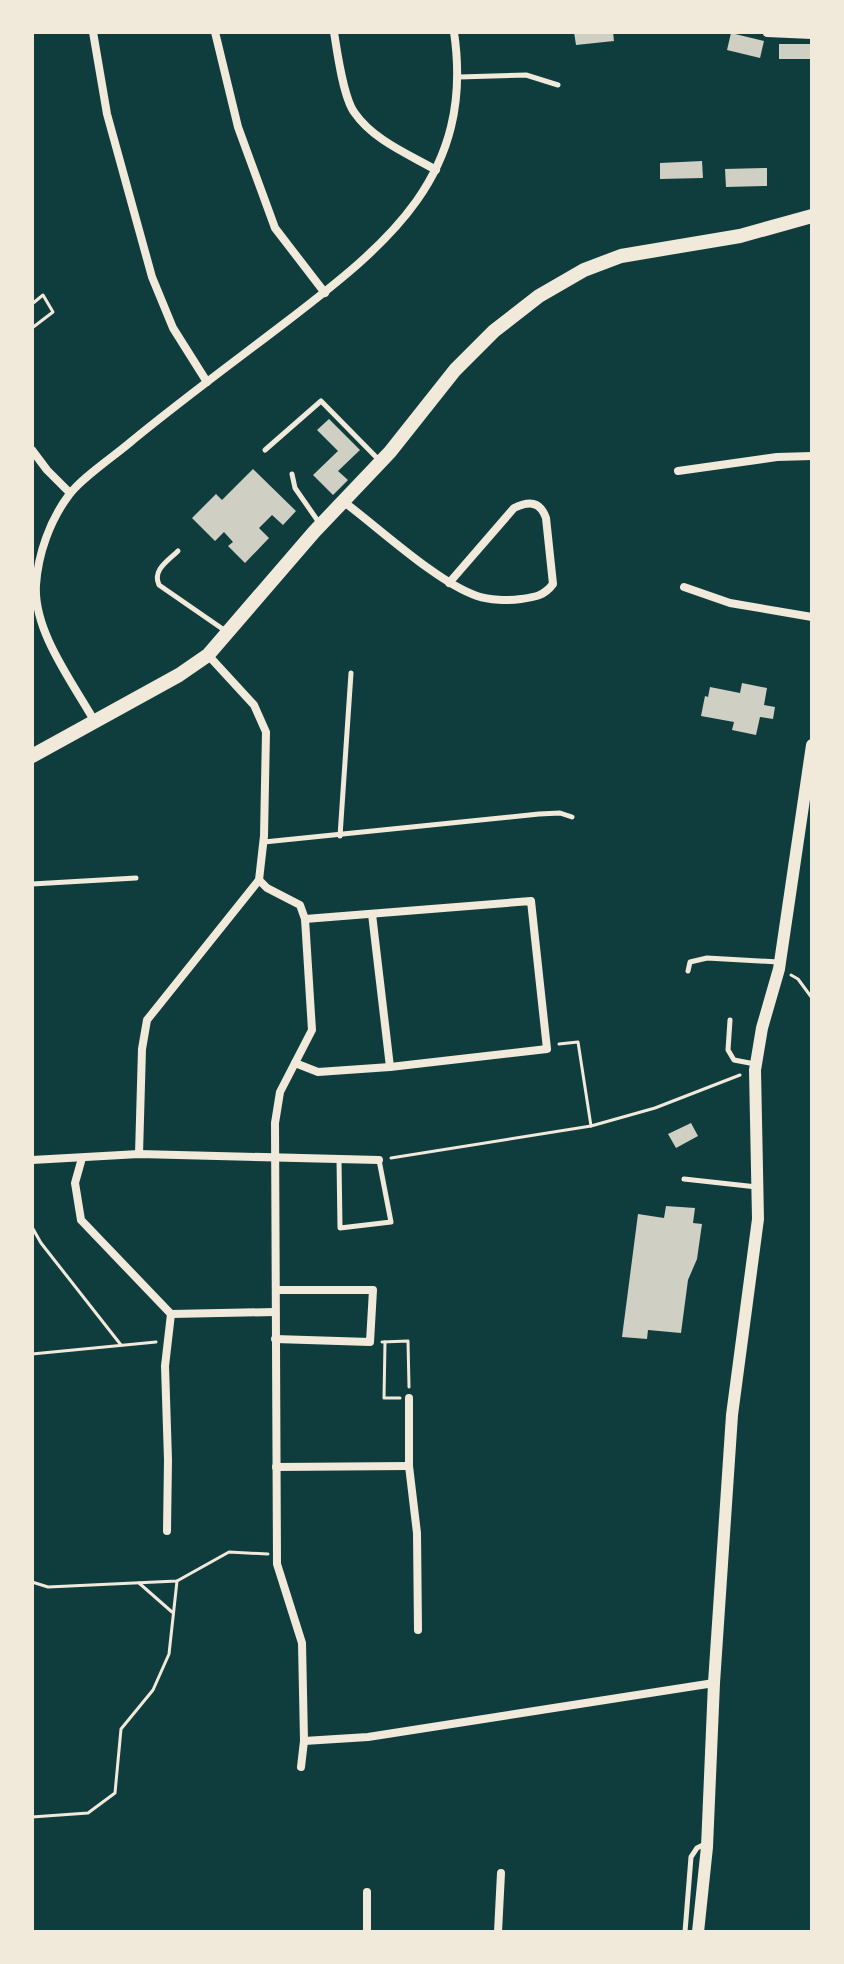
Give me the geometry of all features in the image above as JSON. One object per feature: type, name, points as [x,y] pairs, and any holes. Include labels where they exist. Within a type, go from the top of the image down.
[{"type":"main road","points":[[32,756],[179,675],[208,655],[320,525],[381,461],[455,370],[484,340],[550,289],[584,270],[621,256],[740,236],[812,216]]},
{"type":"street","points":[[93,32],[107,114],[152,277],[173,328],[207,382]]},
{"type":"street","points":[[215,32],[238,127],[275,228],[325,293]]},
{"type":"street","points":[[334,32],[352,110],[378,137],[436,170]]},
{"type":"street","points":[[95,722],[43,631],[36,586],[48,531],[70,493],[207,382],[325,293],[380,245],[403,220],[436,170],[452,123],[459,77],[454,32]]},
{"type":"street","points":[[767,33],[812,35]]},
{"type":"street","points":[[32,450],[70,493]]},
{"type":"street","points":[[678,471],[777,457],[812,456]]},
{"type":"street","points":[[344,502],[449,583],[479,597],[515,600],[538,597],[548,592],[553,584],[543,509],[526,503],[514,508],[449,583]]},
{"type":"street","points":[[684,587],[730,603],[812,617]]},
{"type":"street","points":[[139,1154],[142,1049],[147,1020],[259,880],[266,732],[254,705],[208,655]]},
{"type":"street","points":[[698,1932],[708,1842],[714,1683],[732,1415],[758,1219],[756,1067],[762,1028],[779,966],[812,745]]},
{"type":"street","points":[[259,880],[267,888],[300,905],[305,919],[312,1030],[280,1092],[275,1123],[277,1564],[302,1643],[304,1741],[301,1767]]},
{"type":"street","points":[[295,1063],[318,1072],[547,1049],[531,901],[305,919]]},
{"type":"street","points":[[372,914],[390,1067]]},
{"type":"street","points":[[32,1160],[139,1154],[379,1160]]},
{"type":"street","points":[[82,1158],[75,1183],[81,1220],[171,1314],[274,1312]]},
{"type":"street","points":[[275,1339],[370,1342],[373,1290],[276,1290]]},
{"type":"street","points":[[167,1531],[165,1366],[171,1314]]},
{"type":"street","points":[[409,1398],[409,1466],[417,1533],[418,1630]]},
{"type":"street","points":[[276,1467],[409,1466]]},
{"type":"street","points":[[304,1741],[368,1737],[714,1683]]},
{"type":"street","points":[[498,1932],[501,1873]]},
{"type":"street","points":[[367,1892],[367,1932]]},
{"type":"lane","points":[[459,77],[526,75],[558,85]]},
{"type":"lane","points":[[265,450],[321,401],[381,461]]},
{"type":"lane","points":[[292,474],[295,488],[320,525]]},
{"type":"lane","points":[[178,551],[158,570],[159,585],[228,633]]},
{"type":"lane","points":[[340,836],[351,673]]},
{"type":"lane","points":[[263,843],[539,814],[567,813],[572,817]]},
{"type":"lane","points":[[32,884],[136,878]]},
{"type":"lane","points":[[688,971],[690,962],[707,958],[779,966]]},
{"type":"lane","points":[[730,1020],[728,1050],[734,1060],[756,1067]]},
{"type":"lane","points":[[339,1160],[340,1228],[391,1222],[379,1160]]},
{"type":"lane","points":[[684,1179],[758,1187]]},
{"type":"lane","points":[[685,1932],[691,1857],[697,1848],[708,1842]]},
{"type":"path","points":[[32,304],[43,295],[53,312],[32,328]]},
{"type":"path","points":[[779,966],[798,979],[812,998]]},
{"type":"path","points":[[547,1044],[578,1042],[591,1126]]},
{"type":"path","points":[[379,1160],[591,1126],[655,1108],[756,1067]]},
{"type":"path","points":[[32,1227],[41,1243],[121,1345]]},
{"type":"path","points":[[32,1354],[168,1341]]},
{"type":"path","points":[[370,1342],[408,1341],[409,1398],[384,1398],[385,1342]]},
{"type":"path","points":[[32,1582],[48,1587],[177,1581],[229,1552],[277,1554]]},
{"type":"path","points":[[32,1817],[88,1813],[115,1793],[121,1729],[153,1690],[169,1654],[177,1581]]},
{"type":"path","points":[[139,1583],[173,1613]]},
{"type":"building","points":[[574,32],[613,32],[614,41],[576,45]]},
{"type":"building","points":[[731,33],[764,41],[760,58],[727,50]]},
{"type":"building","points":[[779,44],[812,44],[812,59],[779,59]]},
{"type":"building","points":[[702,161],[703,178],[660,179],[660,163]]},
{"type":"building","points":[[767,168],[767,186],[726,187],[725,169]]},
{"type":"building","points":[[329,419],[360,450],[338,471],[348,480],[333,495],[313,475],[338,451],[317,430]]},
{"type":"building","points":[[253,469],[296,511],[283,525],[272,515],[259,528],[269,538],[245,563],[228,546],[233,542],[224,532],[215,541],[192,518],[216,494],[222,500]]},
{"type":"building","points":[[742,683],[767,688],[764,705],[775,707],[773,719],[760,717],[756,735],[732,730],[734,722],[701,716],[710,687],[740,693]]},
{"type":"building","points":[[691,1123],[698,1136],[676,1148],[668,1134]]},
{"type":"building","points":[[666,1206],[695,1208],[693,1223],[702,1224],[697,1259],[688,1280],[681,1333],[648,1330],[647,1339],[622,1337],[638,1214],[664,1218]]}]
